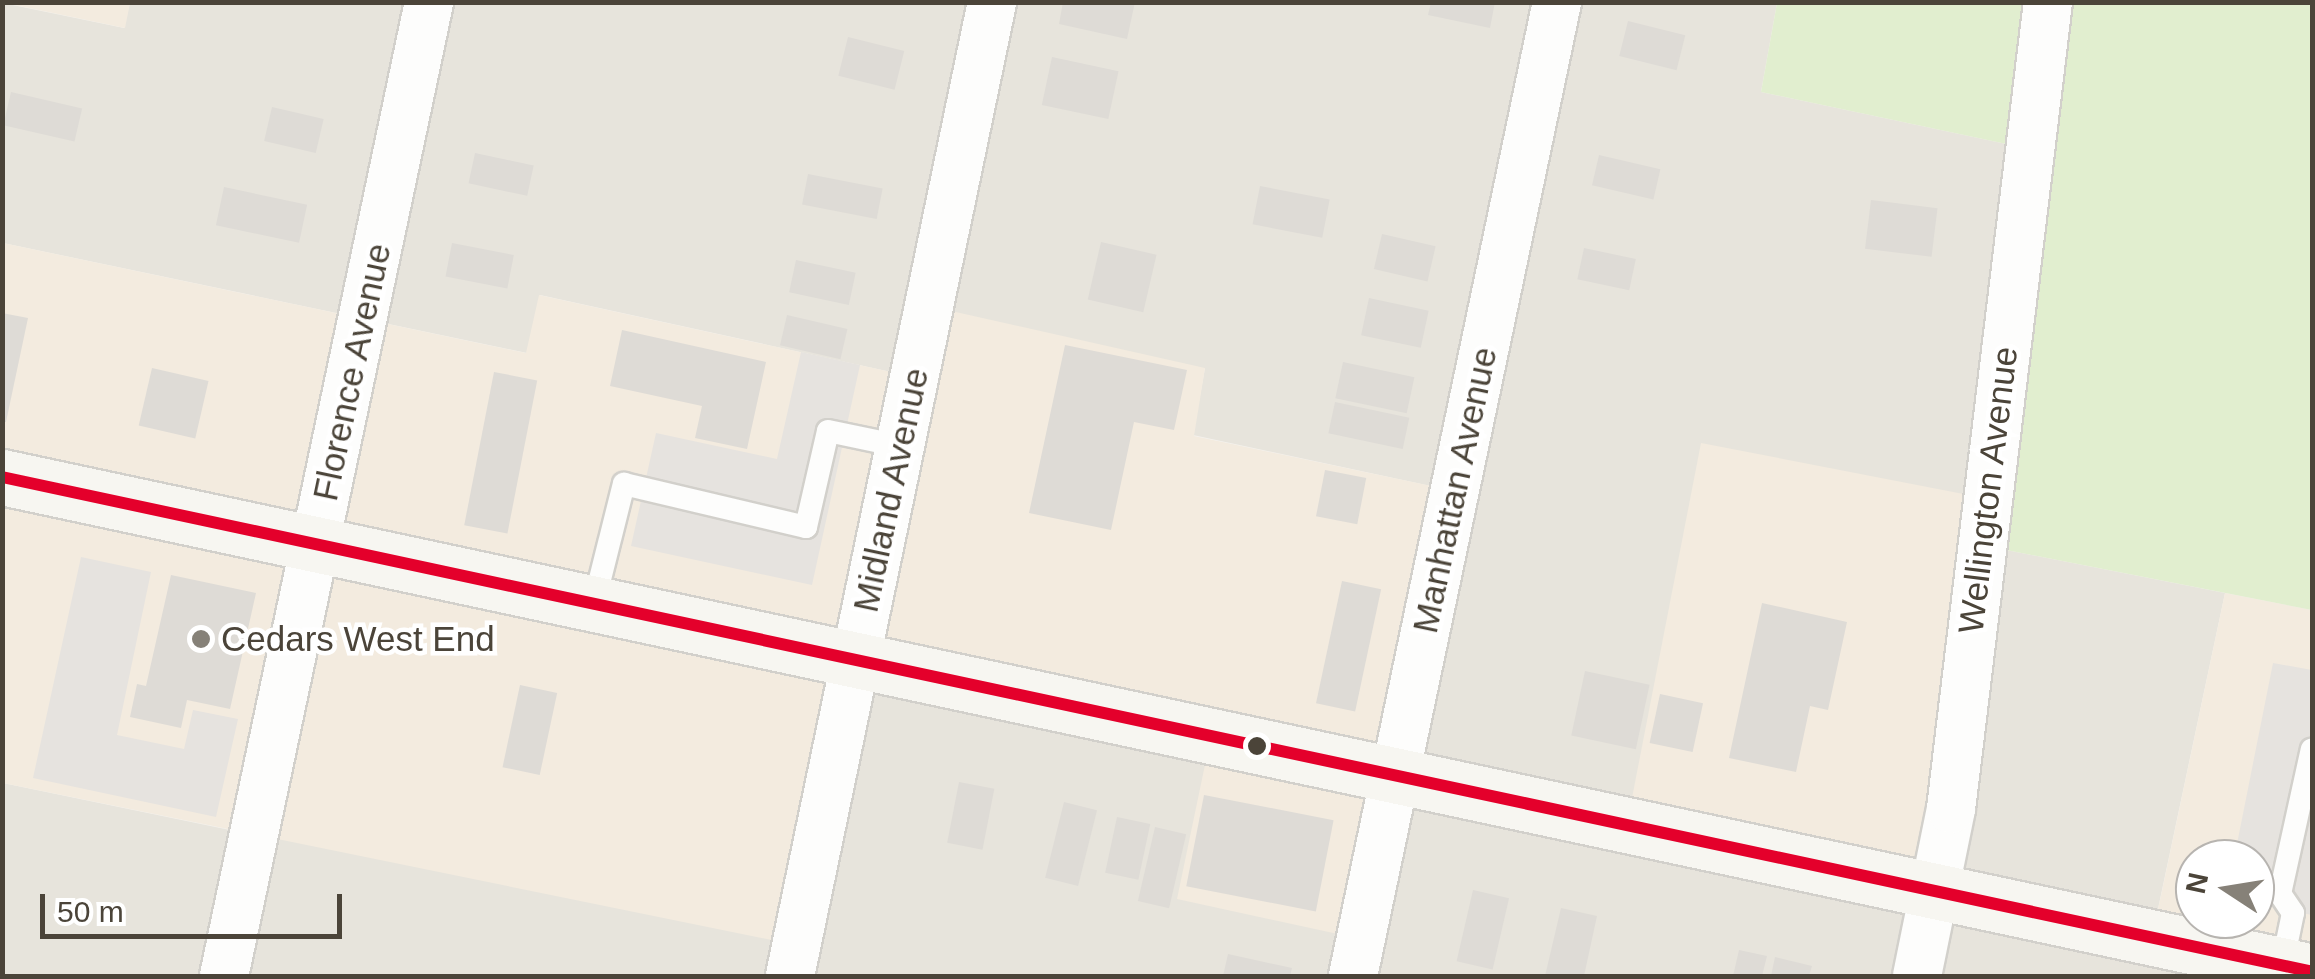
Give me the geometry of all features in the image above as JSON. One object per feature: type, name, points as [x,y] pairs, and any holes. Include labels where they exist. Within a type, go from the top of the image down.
[{"type":"street","name":"Florence Avenue","points":[[224,976],[429,2]]},
{"type":"street","name":"Midland Avenue","points":[[790,976],[992,2]]},
{"type":"street","name":"Manhattan Avenue","points":[[1353,976],[1557,2]]},
{"type":"street","name":"Wellington Avenue","points":[[1916,976],[1950,809],[2048,2]]},
{"type":"street","points":[[2,478],[2297,969]]},
{"type":"lane","points":[[594,603],[624,484],[806,527],[828,431],[900,446]]},
{"type":"lane","points":[[2297,969],[2303,910],[2280,894],[2312,749]]},
{"type":"shaded area","points":[[130,2],[1777,3],[1761,92],[2030,149],[1981,545],[2225,593],[2152,937],[2222,976],[3,976],[3,783],[254,835],[1454,491],[1193,435],[1205,368],[914,377],[540,295],[527,353],[3,243],[3,3],[124,28]]},
{"type":"shaded area","points":[[5,3],[130,3],[125,28]]},
{"type":"shaded area","points":[[3,243],[526,353],[539,295],[914,377],[929,306],[1205,368],[1194,436],[1455,491],[1361,939],[1177,899],[1211,736],[857,659],[796,945],[3,783]]},
{"type":"shaded area","points":[[801,352],[860,365],[812,585],[631,546],[656,433],[777,459]]},
{"type":"shaded area","points":[[1701,443],[1987,499],[1913,879],[1627,824]]},
{"type":"shaded area","points":[[81,557],[151,572],[117,735],[184,749],[193,710],[238,719],[216,817],[33,778]]},
{"type":"shaded area","points":[[2225,593],[2312,610],[2312,976],[2152,938]]},
{"type":"shaded area","points":[[2273,663],[2312,670],[2312,915],[2275,908],[2275,839],[2238,839]]},
{"type":"green space","points":[[1777,3],[2312,3],[2312,610],[1981,545],[2030,149],[1761,92]]},
{"type":"building","points":[[1063,2],[1135,2],[1127,39],[1059,24]]},
{"type":"building","points":[[1431,2],[1495,2],[1490,28],[1428,15]]},
{"type":"building","points":[[1628,21],[1685,35],[1677,70],[1619,56]]},
{"type":"building","points":[[848,37],[904,51],[895,90],[838,76]]},
{"type":"building","points":[[1052,57],[1119,71],[1108,119],[1042,105]]},
{"type":"building","points":[[11,92],[82,108],[74,142],[3,125]]},
{"type":"building","points":[[272,107],[324,119],[316,153],[264,141]]},
{"type":"building","points":[[475,153],[534,165],[527,196],[469,183]]},
{"type":"building","points":[[1599,155],[1660,169],[1653,199],[1592,185]]},
{"type":"building","points":[[808,174],[883,189],[877,219],[802,204]]},
{"type":"building","points":[[1260,186],[1330,200],[1322,238],[1253,224]]},
{"type":"building","points":[[224,187],[307,205],[299,243],[216,225]]},
{"type":"building","points":[[1871,200],[1938,208],[1932,257],[1865,249]]},
{"type":"building","points":[[1382,234],[1436,246],[1427,281],[1374,269]]},
{"type":"building","points":[[1101,242],[1157,255],[1143,312],[1088,299]]},
{"type":"building","points":[[452,243],[514,255],[507,288],[446,276]]},
{"type":"building","points":[[1584,248],[1636,259],[1629,290],[1577,279]]},
{"type":"building","points":[[796,260],[856,273],[849,305],[789,292]]},
{"type":"building","points":[[1369,298],[1429,311],[1421,348],[1361,335]]},
{"type":"building","points":[[2,313],[28,318],[6,422],[2,422]]},
{"type":"building","points":[[787,315],[847,329],[840,359],[780,345]]},
{"type":"building","points":[[622,330],[766,362],[747,449],[695,438],[702,406],[610,386]]},
{"type":"building","points":[[1065,345],[1187,370],[1174,430],[1134,422],[1111,530],[1029,513]]},
{"type":"building","points":[[1343,362],[1414,377],[1407,413],[1335,398]]},
{"type":"building","points":[[152,368],[209,381],[195,439],[139,425]]},
{"type":"building","points":[[494,372],[537,380],[507,534],[464,525]]},
{"type":"building","points":[[1335,402],[1409,418],[1403,449],[1328,433]]},
{"type":"building","points":[[1325,470],[1366,478],[1357,524],[1316,516]]},
{"type":"building","name":"Cedars West End","points":[[171,575],[256,593],[230,709],[187,700],[181,728],[130,717],[137,684],[146,686]]},
{"type":"building","points":[[1342,581],[1381,589],[1355,712],[1316,703]]},
{"type":"building","points":[[1762,603],[1847,622],[1828,710],[1810,706],[1796,772],[1729,758]]},
{"type":"building","points":[[1585,671],[1650,685],[1636,749],[1571,736]]},
{"type":"building","points":[[520,685],[557,693],[540,775],[503,767]]},
{"type":"building","points":[[1660,694],[1703,703],[1693,752],[1650,743]]},
{"type":"building","points":[[959,782],[994,789],[983,850],[947,843]]},
{"type":"building","points":[[1204,795],[1334,820],[1316,911],[1186,886]]},
{"type":"building","points":[[1064,802],[1097,810],[1078,886],[1045,878]]},
{"type":"building","points":[[1117,817],[1150,824],[1138,880],[1105,873]]},
{"type":"building","points":[[1155,827],[1186,834],[1169,908],[1138,901]]},
{"type":"building","points":[[1473,890],[1509,898],[1493,969],[1457,961]]},
{"type":"building","points":[[1561,908],[1597,916],[1584,976],[1545,976]]},
{"type":"building","points":[[1739,950],[1767,956],[1762,976],[1733,976]]},
{"type":"building","points":[[1228,954],[1292,968],[1290,976],[1223,976]]},
{"type":"building","points":[[1775,957],[1812,966],[1809,976],[1771,976]]},
{"type":"transit line","points":[[2,477],[2312,972]]},
{"type":"place","name":"Cedars West End","points":[[201,639]]}]
